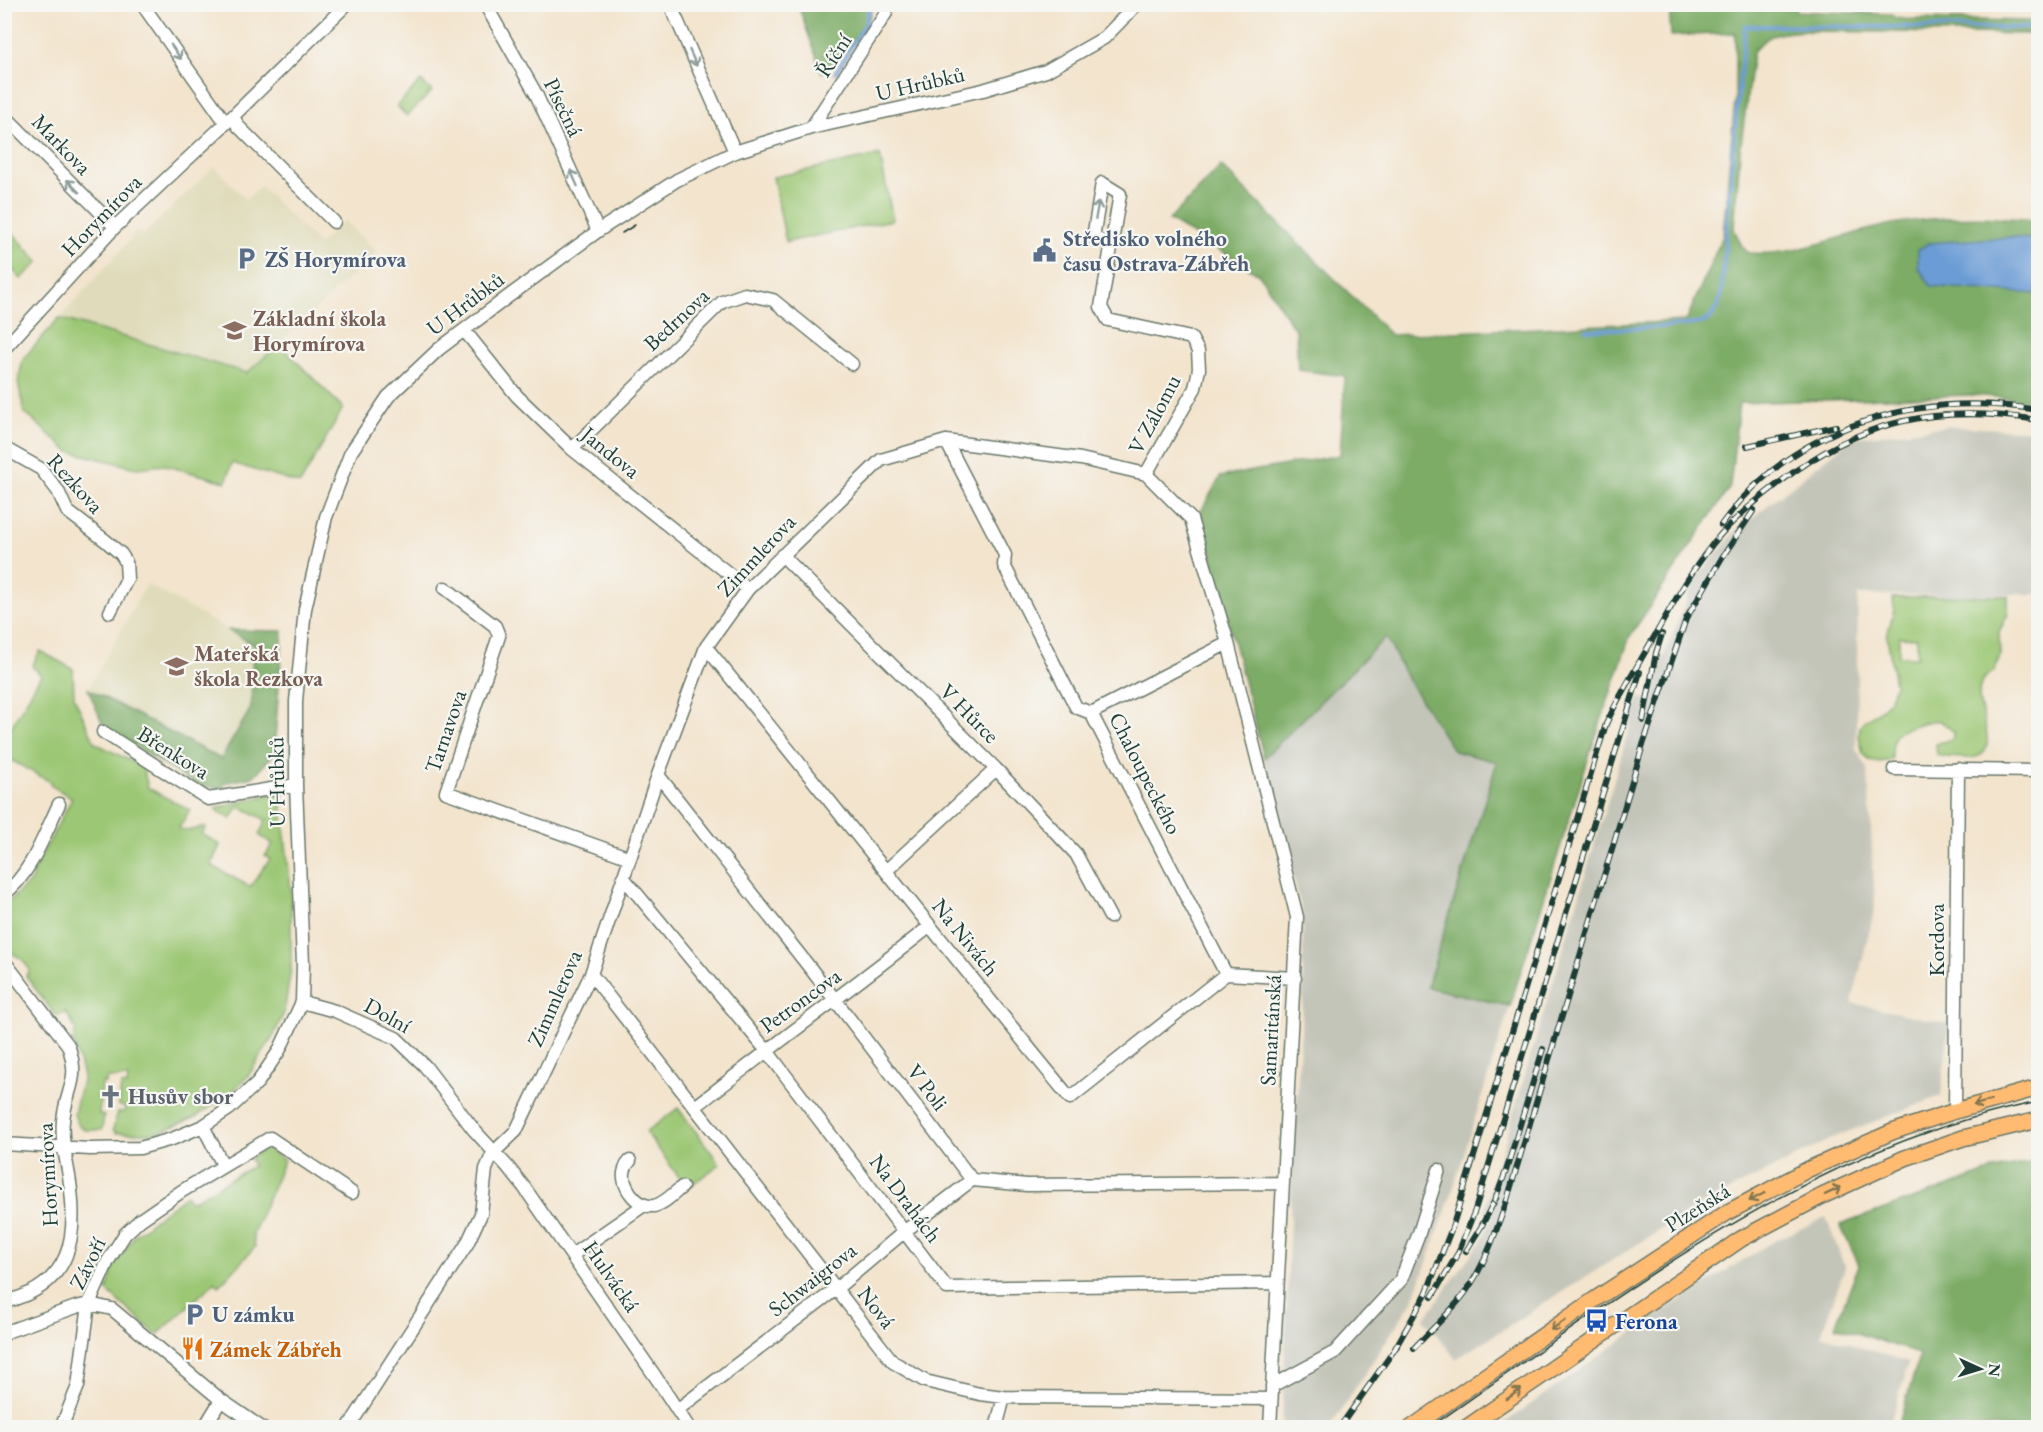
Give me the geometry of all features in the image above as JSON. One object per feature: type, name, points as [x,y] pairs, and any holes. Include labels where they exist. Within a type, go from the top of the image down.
[{"type":"main road","name":"Plzeňská","points":[[1411,1428],[1594,1300],[1728,1212],[1809,1170],[1872,1142],[1955,1110],[2038,1088]]},
{"type":"main road","points":[[1466,1428],[1741,1239],[1820,1197],[1905,1158],[1963,1138],[2038,1120]]},
{"type":"street","points":[[142,4],[229,119],[334,222]]},
{"type":"street","name":"Horymírova","points":[[4,349],[115,227],[347,4]]},
{"type":"street","name":"Písečná","points":[[485,4],[536,94],[598,231]]},
{"type":"street","points":[[670,4],[735,152]]},
{"type":"street","name":"Říční","points":[[811,128],[886,13],[886,4]]},
{"type":"street","name":"U Hrůbků","points":[[303,1002],[296,785],[296,701],[305,609],[326,517],[351,452],[388,396],[439,349],[464,330],[598,231],[677,180],[735,152],[811,128],[983,90],[1046,71],[1104,38],[1137,4]]},
{"type":"street","name":"Markova","points":[[4,115],[115,227]]},
{"type":"street","name":"V Zálomu","points":[[1111,244],[1093,238],[1102,183],[1120,194],[1101,307],[1108,320],[1191,338],[1198,351],[1199,369],[1195,388],[1146,474]]},
{"type":"street","name":"Bedrnova","points":[[572,449],[722,302],[745,294],[773,300],[852,364]]},
{"type":"street","name":"Jandova","points":[[464,330],[517,396],[572,449],[748,589]]},
{"type":"street","name":"Zimmlerova","points":[[494,1153],[516,1131],[591,974],[658,775],[706,647],[748,589],[881,460],[946,441],[1081,459],[1146,474]]},
{"type":"street","name":"Chaloupeckého","points":[[946,441],[1005,555],[1004,565],[1076,707],[1091,713],[1226,974]]},
{"type":"street","name":"Rezkova","points":[[4,448],[41,469],[58,491],[67,510],[121,554],[126,562],[127,579],[110,612]]},
{"type":"street","points":[[1091,713],[1228,643],[1191,519],[1146,474]]},
{"type":"street","name":"V Hůrce","points":[[782,555],[996,769],[1076,854],[1110,917]]},
{"type":"street","name":"Tarnavova","points":[[445,588],[495,626],[499,636],[446,792],[630,858]]},
{"type":"street","name":"Samaritánská","points":[[1228,643],[1296,917],[1295,978],[1270,1428]]},
{"type":"street","name":"Na Nivách","points":[[706,647],[886,870],[929,927],[1070,1098],[1226,974]]},
{"type":"street","name":"Břenkova","points":[[103,732],[208,799],[296,785]]},
{"type":"street","points":[[886,870],[996,769]]},
{"type":"street","points":[[1894,769],[2038,771]]},
{"type":"street","name":"Kordova","points":[[1955,1110],[1958,769]]},
{"type":"street","name":"V Poli","points":[[658,775],[836,1001],[972,1180]]},
{"type":"street","points":[[4,894],[16,886],[26,871],[59,804]]},
{"type":"street","name":"Na Drahách","points":[[623,877],[767,1051],[947,1288],[1277,1283]]},
{"type":"street","name":"Petroncova","points":[[695,1107],[836,1001],[929,927]]},
{"type":"street","name":"Horymírova","points":[[4,961],[68,1045],[75,1074],[63,1121],[73,1222],[65,1261],[48,1282],[33,1292],[4,1302]]},
{"type":"street","name":"Nová","points":[[591,974],[893,1362],[925,1381],[980,1394],[1004,1397],[1271,1399]]},
{"type":"street","points":[[1226,974],[1295,978]]},
{"type":"street","points":[[4,1144],[90,1149],[140,1148],[172,1139],[203,1126],[229,1109],[258,1082],[279,1051],[303,1002]]},
{"type":"street","name":"Dolní","points":[[303,1002],[334,1011],[396,1038],[425,1066],[494,1153]]},
{"type":"street","points":[[203,1126],[223,1165]]},
{"type":"street","name":"Závoří","points":[[61,1428],[78,1386],[89,1304],[108,1261],[125,1234],[140,1220],[223,1165],[270,1138],[352,1193]]},
{"type":"street","points":[[348,1428],[467,1244],[481,1214],[486,1169],[494,1153]]},
{"type":"street","name":"Hulvácká","points":[[494,1153],[524,1187],[689,1428]]},
{"type":"street","points":[[630,1161],[624,1169],[624,1182],[632,1195],[644,1205],[653,1206],[663,1202],[682,1187]]},
{"type":"street","points":[[1272,1386],[1335,1352],[1401,1280],[1419,1233],[1438,1170]]},
{"type":"street","points":[[972,1180],[1027,1185],[1282,1183]]},
{"type":"street","name":"Schwaigrova","points":[[677,1410],[836,1289],[905,1231],[972,1180]]},
{"type":"street","points":[[572,1255],[644,1205]]},
{"type":"street","points":[[4,1335],[6,1332],[76,1306],[89,1304],[112,1310],[221,1400],[262,1428]]},
{"type":"street","points":[[996,1428],[1004,1397]]},
{"type":"street","points":[[204,1428],[221,1400]]},
{"type":"street","points":[[1484,1428],[1491,1411]]},
{"type":"shaded area","name":"Základní škola Horymírova","points":[[214,167],[246,200],[260,186],[319,244],[344,221],[377,252],[279,343],[343,408],[300,484],[232,463],[226,482],[164,465],[137,468],[68,451],[24,412],[18,382],[23,359],[137,232],[142,236]]},
{"type":"shaded area","name":"Ferona","points":[[1949,426],[2038,431],[2038,594],[1858,595],[1856,749],[1868,769],[1875,908],[1852,1003],[1949,1024],[1941,1096],[1839,1135],[1698,1206],[1456,1359],[1424,1319],[1480,1243],[1493,1216],[1484,1211],[1639,697],[1649,700],[1694,580],[1736,531],[1852,438]]},
{"type":"shaded area","name":"Mateřská škola Rezkova","points":[[147,584],[253,644],[251,708],[221,759],[88,689]]},
{"type":"shaded area","points":[[1386,637],[1408,680],[1497,762],[1427,986],[1510,1006],[1451,1196],[1413,1300],[1330,1427],[1282,1427],[1291,1194],[1303,999],[1303,916],[1264,758]]},
{"type":"shaded area","points":[[1826,1217],[1845,1268],[1821,1335],[1909,1362],[1889,1427],[1501,1427],[1660,1313],[1770,1243]]},
{"type":"green space","points":[[798,4],[873,5],[866,29],[822,73]]},
{"type":"green space","points":[[1795,4],[1796,11],[1890,14],[1896,18],[1905,19],[2038,21],[2038,34],[1803,31],[1769,37],[1753,52],[1740,152],[1734,229],[1748,253],[1766,253],[1803,248],[1874,228],[1910,221],[1965,217],[2038,220],[2038,401],[1972,395],[1739,403],[1730,487],[1630,636],[1591,750],[1510,1006],[1427,987],[1497,762],[1454,751],[1408,680],[1386,637],[1264,758],[1200,513],[1220,477],[1340,455],[1345,376],[1298,370],[1296,331],[1259,274],[1169,220],[1221,166],[1391,335],[1686,321],[1723,235],[1735,99],[1735,33],[1671,36],[1669,5]]},
{"type":"green space","points":[[421,81],[432,91],[407,116],[397,106]]},
{"type":"green space","points":[[880,155],[893,220],[786,242],[773,177]]},
{"type":"green space","points":[[12,232],[39,262],[21,279],[5,262],[5,239]]},
{"type":"green space","points":[[59,318],[247,373],[279,344],[343,408],[300,484],[232,463],[226,482],[164,465],[137,468],[68,451],[24,412],[18,382],[23,359]]},
{"type":"green space","points":[[2008,596],[2008,614],[1999,632],[2000,655],[1995,671],[1984,679],[1980,687],[1979,697],[1987,732],[1987,743],[1985,751],[1978,757],[1937,755],[1936,744],[1952,739],[1954,732],[1939,721],[1916,725],[1898,733],[1893,741],[1892,760],[1879,762],[1869,760],[1863,753],[1859,736],[1860,727],[1865,720],[1889,701],[1895,685],[1887,636],[1894,610],[1893,598]],"holes":[[[1899,637],[1917,638],[1917,657],[1899,656]]]},
{"type":"green space","points":[[228,630],[283,631],[274,754],[253,777],[224,783],[224,788],[198,786],[104,727],[88,689],[221,759],[251,708],[253,644]]},
{"type":"green space","points":[[40,651],[73,669],[74,697],[95,743],[143,767],[148,788],[190,810],[179,828],[189,830],[206,827],[202,834],[220,845],[211,865],[250,887],[270,859],[265,856],[273,844],[259,835],[266,820],[239,806],[231,819],[216,810],[280,792],[291,889],[291,969],[284,1013],[273,1037],[248,1076],[229,1095],[194,1118],[156,1133],[116,1133],[113,1129],[118,1112],[124,1112],[125,1107],[119,1106],[121,1085],[127,1086],[128,1078],[107,1078],[106,1083],[102,1083],[99,1114],[104,1115],[102,1130],[85,1130],[78,1124],[74,1114],[83,1076],[73,1040],[76,1030],[66,1012],[59,1016],[54,1014],[26,976],[30,970],[22,959],[13,954],[4,938],[5,905],[31,881],[34,870],[72,798],[50,785],[51,782],[11,760],[5,771],[5,738],[41,675],[32,666]]},
{"type":"green space","points":[[678,1108],[720,1164],[687,1188],[646,1132]]},
{"type":"green space","points":[[265,1148],[284,1160],[253,1234],[255,1247],[219,1286],[215,1282],[157,1335],[107,1291],[113,1267],[135,1235],[186,1195],[191,1202],[253,1166],[250,1158]]},
{"type":"green space","points":[[2038,1161],[2038,1427],[1898,1427],[1920,1354],[1835,1326],[1859,1265],[1840,1225],[1993,1170]]},
{"type":"water","points":[[2013,237],[2038,240],[2038,294],[1931,286],[1918,267],[1918,250],[1929,243]]},
{"type":"waterway","points":[[835,73],[866,23],[870,4]]},
{"type":"waterway","points":[[1586,330],[1668,327],[1698,323],[1709,319],[1715,310],[1721,297],[1745,26],[2038,28]]},
{"type":"tram line","points":[[622,233],[635,225]]},
{"type":"tram line","points":[[1429,1428],[1644,1279],[1718,1233],[1793,1191],[1871,1154],[1953,1124],[2038,1102]]},
{"type":"railway","points":[[1721,525],[1750,490],[1784,462],[1822,439],[1862,422],[1905,411],[1949,405],[1993,405],[2038,410]]},
{"type":"railway","points":[[1393,1352],[1426,1294],[1453,1225],[1606,724],[1635,669],[1693,571],[1734,520],[1779,483],[1810,461],[1840,444],[1870,431],[1933,416],[2001,415],[2038,420]]},
{"type":"railway","points":[[1747,446],[1836,426]]},
{"type":"railway","points":[[1414,1348],[1465,1293],[1489,1248],[1507,1200],[1643,745],[1686,619],[1723,556],[1754,510]]},
{"type":"railway","points":[[1643,721],[1656,653],[1662,634]]},
{"type":"railway","points":[[1432,1297],[1458,1253],[1475,1210],[1640,672]]},
{"type":"railway","points":[[1494,1202],[1506,1171],[1543,1049]]},
{"type":"railway","points":[[1466,1251],[1497,1196]]},
{"type":"railway","points":[[1339,1428],[1397,1346]]},
{"type":"place","name":"Středisko volného času Ostrava-Zábřeh","points":[[1045,251]]},
{"type":"place","name":"ZŠ Horymírova","points":[[247,259]]},
{"type":"place","name":"Základní škola Horymírova","points":[[235,331]]},
{"type":"place","name":"Mateřská škola Rezkova","points":[[176,666]]},
{"type":"place","name":"Husův sbor","points":[[110,1096]]},
{"type":"place","name":"U zámku","points":[[194,1314]]},
{"type":"place","name":"Ferona","points":[[1597,1321]]},
{"type":"place","name":"Zámek Zábřeh","points":[[192,1349]]}]
